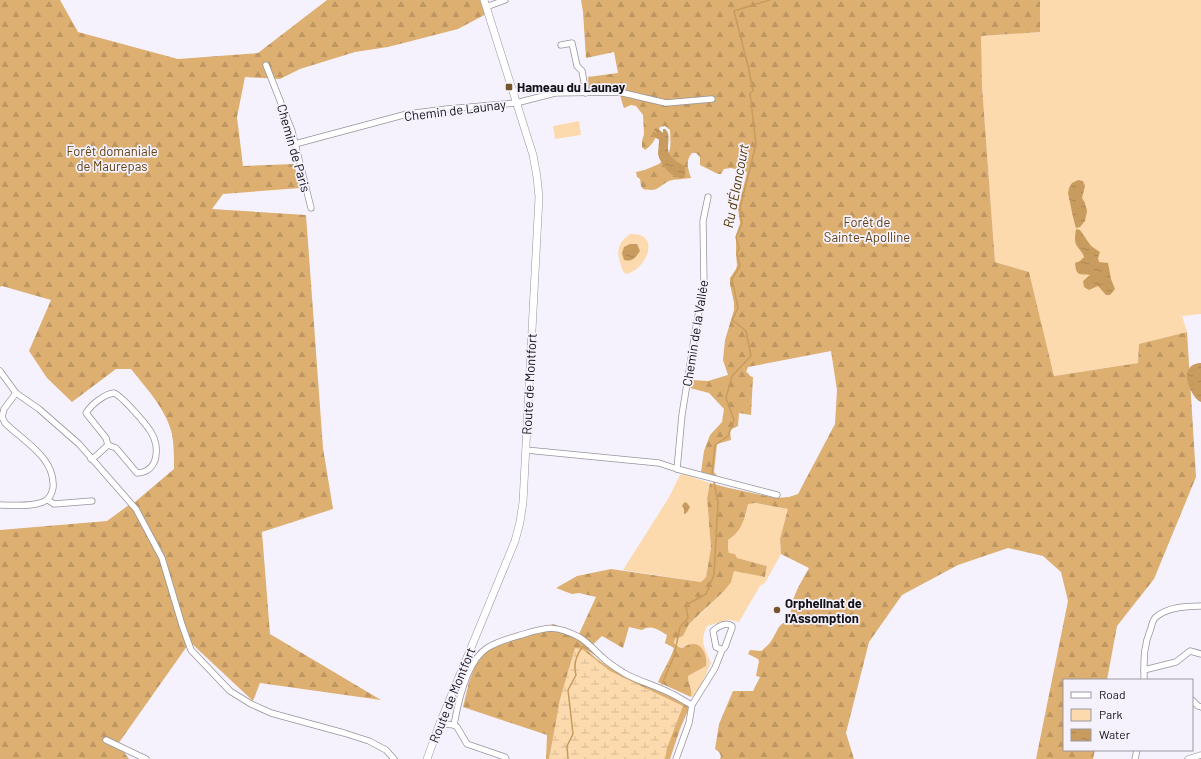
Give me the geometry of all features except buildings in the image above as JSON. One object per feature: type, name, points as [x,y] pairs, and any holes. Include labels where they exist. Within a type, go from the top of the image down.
[{"type":"street","points":[[485,4],[505,0]]},
{"type":"street","name":"Route de Montfort","points":[[427,759],[440,723],[514,541],[520,522],[523,502],[539,197],[533,155],[485,4]]},
{"type":"street","points":[[561,45],[572,43],[577,66],[582,71],[586,92]]},
{"type":"street","name":"Chemin de Paris","points":[[266,65],[292,131],[311,208]]},
{"type":"street","name":"Chemin de Launay","points":[[295,144],[407,114],[454,108],[516,103],[555,93],[619,92],[666,103],[712,99]]},
{"type":"street","name":"Chemin de la Vallée","points":[[677,469],[682,415],[704,286],[703,221],[708,197]]},
{"type":"street","points":[[0,372],[16,393],[39,409],[79,444],[136,509],[162,558],[191,650],[230,691],[251,704],[271,713],[369,741],[386,750],[394,759]]},
{"type":"street","points":[[0,505],[31,504],[42,502],[48,500],[52,494],[53,484],[49,466],[42,455],[5,423],[2,417],[1,413],[16,393]]},
{"type":"street","points":[[114,393],[118,394],[151,432],[156,449],[156,459],[153,466],[142,473],[137,473],[116,448],[108,445],[106,438],[86,413],[95,404],[114,393]]},
{"type":"street","points":[[91,458],[96,456],[108,445]]},
{"type":"street","points":[[526,450],[659,463],[777,495]]},
{"type":"street","points":[[48,500],[54,504],[92,501]]},
{"type":"street","points":[[1144,679],[1144,650],[1154,618],[1166,610],[1189,606],[1201,606]]},
{"type":"street","points":[[676,759],[683,736],[689,723],[692,706],[715,668],[722,650],[725,647],[732,630],[732,626],[730,624],[717,627],[712,631],[716,647],[722,650]]},
{"type":"street","points":[[454,724],[466,680],[477,658],[486,649],[506,639],[552,627],[578,637],[594,648],[606,660],[625,673],[669,692],[692,706]]},
{"type":"street","points":[[1144,670],[1176,662],[1190,651],[1201,654]]},
{"type":"street","points":[[1193,701],[1201,707]]},
{"type":"street","points":[[440,723],[454,724],[457,726],[467,744],[505,757],[506,759]]},
{"type":"street","points":[[106,740],[146,759]]},
{"type":"street","points":[[1188,759],[1201,755]]},
{"type":"green space","name":"Forêt domaniale de Maurepas","points":[[0,0],[60,0],[78,32],[178,59],[258,53],[327,0],[483,0],[488,13],[458,29],[388,47],[355,52],[300,69],[280,79],[245,77],[237,117],[243,166],[294,164],[300,188],[223,194],[212,209],[306,215],[323,448],[333,509],[262,532],[270,634],[381,700],[260,683],[253,701],[190,642],[118,744],[129,759],[0,759],[0,530],[107,521],[135,502],[174,469],[174,456],[172,434],[165,416],[155,399],[131,369],[116,369],[72,402],[47,378],[29,351],[51,300],[2,286],[0,287]]},
{"type":"green space","name":"Forêt de Sainte-Apolline","points":[[581,0],[1040,0],[1040,32],[981,36],[982,86],[995,262],[1029,272],[1054,376],[1138,363],[1139,344],[1187,332],[1196,477],[1154,579],[1117,626],[1107,679],[1063,679],[1063,751],[1095,751],[1093,759],[1036,759],[1068,601],[1061,572],[1043,556],[1008,548],[958,565],[902,595],[869,642],[846,733],[854,759],[720,759],[721,756],[719,752],[715,749],[719,724],[733,691],[753,691],[760,677],[756,676],[759,661],[758,659],[748,654],[750,650],[761,651],[765,648],[772,640],[779,627],[788,619],[795,594],[809,568],[781,554],[780,539],[788,509],[756,503],[748,504],[742,525],[728,540],[728,549],[729,553],[735,554],[737,558],[767,566],[765,577],[734,571],[731,582],[724,591],[689,624],[683,636],[675,639],[674,643],[682,648],[690,644],[697,644],[702,648],[705,655],[706,666],[688,676],[691,697],[658,682],[674,648],[665,643],[667,635],[658,630],[646,628],[642,630],[629,627],[623,648],[602,636],[587,650],[613,670],[690,706],[680,729],[670,759],[546,759],[547,735],[463,707],[469,682],[480,653],[553,624],[579,634],[596,597],[579,593],[572,594],[556,588],[577,576],[611,569],[701,582],[706,577],[711,548],[707,498],[710,483],[776,498],[789,497],[798,494],[835,424],[837,390],[831,351],[748,367],[746,372],[753,377],[751,415],[739,413],[738,426],[730,430],[731,440],[717,444],[714,472],[718,477],[701,472],[704,451],[710,435],[722,422],[724,409],[709,393],[690,388],[692,380],[708,381],[728,375],[723,360],[725,340],[734,310],[730,278],[737,265],[736,235],[740,223],[738,209],[747,172],[731,168],[724,169],[721,174],[718,174],[700,165],[700,157],[696,153],[692,153],[688,159],[688,168],[691,178],[669,181],[652,190],[643,189],[636,172],[659,164],[667,157],[670,148],[670,130],[665,126],[660,127],[653,143],[645,150],[642,147],[644,134],[643,115],[636,106],[631,105],[624,108],[617,86],[589,89],[588,77],[618,73],[614,52],[586,58]]},
{"type":"green space","points":[[1040,0],[1201,0],[1201,314],[1182,316],[1187,332],[1140,344],[1138,363],[1054,376],[1029,272],[995,262],[982,86],[980,36],[1040,32]]},
{"type":"green space","points":[[579,121],[581,135],[555,139],[553,126]]},
{"type":"green space","points":[[630,234],[640,235],[646,239],[648,252],[640,266],[634,271],[626,274],[623,271],[618,253],[619,246]]},
{"type":"green space","points":[[683,474],[710,483],[707,498],[711,548],[706,577],[701,582],[623,570],[668,499],[680,475]]},
{"type":"green space","points":[[756,503],[789,509],[780,539],[781,554],[765,583],[760,586],[739,622],[729,620],[707,626],[703,636],[703,641],[711,663],[697,695],[691,697],[688,676],[706,666],[707,662],[701,650],[693,644],[681,647],[674,643],[675,639],[683,636],[689,624],[704,611],[731,582],[734,570],[765,577],[767,566],[736,558],[729,553],[728,549],[728,540],[732,537],[746,516],[748,504]]},
{"type":"green space","points":[[575,648],[582,649],[610,671],[683,706],[667,748],[665,759],[549,759],[560,699]]},
{"type":"water","points":[[657,128],[663,133],[663,129],[667,131],[669,137],[668,150],[670,155],[673,159],[685,167],[685,176],[683,178],[675,176],[667,170],[661,162],[658,154],[659,140],[652,136],[652,133],[657,134],[654,129]]},
{"type":"water","points":[[1078,180],[1083,181],[1085,186],[1082,198],[1087,211],[1085,221],[1080,227],[1076,228],[1068,193],[1072,183]]},
{"type":"water","points":[[1076,229],[1080,230],[1091,246],[1100,252],[1098,258],[1099,262],[1108,263],[1111,279],[1115,289],[1110,295],[1106,295],[1098,286],[1089,290],[1084,287],[1083,281],[1090,275],[1079,274],[1076,270],[1075,263],[1084,257],[1075,242]]},
{"type":"water","points":[[630,244],[637,244],[640,251],[634,259],[624,260],[622,253],[624,247]]},
{"type":"water","points":[[1201,363],[1201,402],[1192,393],[1188,384],[1187,375],[1192,366]]},
{"type":"water","points":[[685,502],[690,507],[684,514],[684,509],[682,506]]},
{"type":"waterway","name":"Ru d'Élancourt","points":[[712,474],[715,445],[728,436],[734,420],[726,398],[732,376],[751,356],[746,331],[732,320],[738,308],[732,279],[740,266],[737,254],[739,248],[736,237],[742,224],[740,208],[756,144],[750,93],[753,91],[734,11],[770,0]]},
{"type":"waterway","name":"Ru d'Élancourt","points":[[662,684],[674,656],[680,627],[688,618],[686,605],[706,594],[714,575],[718,502],[714,482]]},
{"type":"waterway","name":"Ru d'Élancourt","points":[[568,759],[567,746],[573,734],[568,690],[576,675],[576,660],[583,646],[597,656]]},
{"type":"place","name":"Hameau du Launay","points":[[509,87]]},
{"type":"place","name":"Orphelinat de l'Assomption","points":[[777,610]]}]
